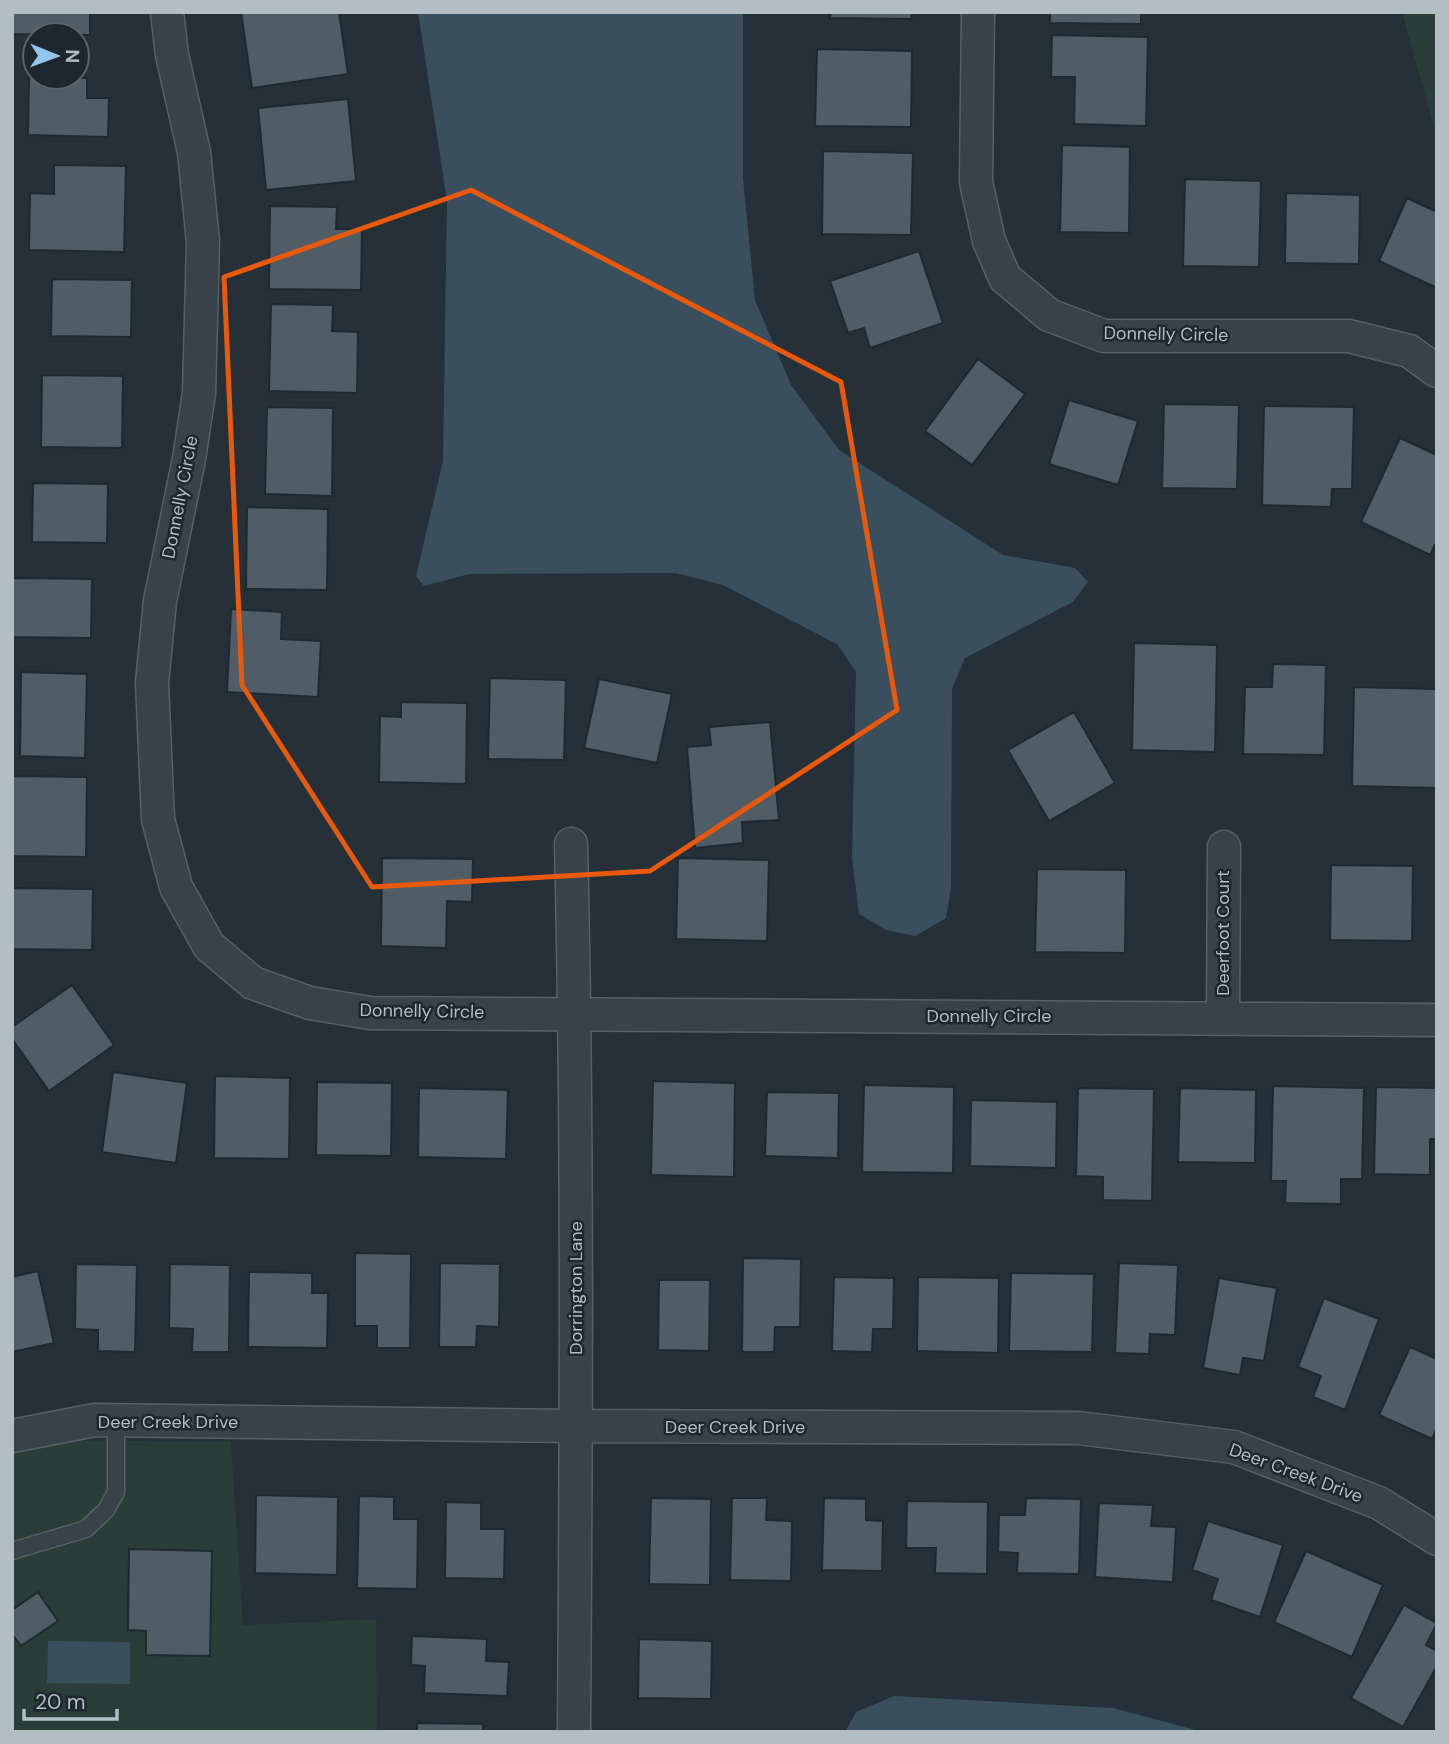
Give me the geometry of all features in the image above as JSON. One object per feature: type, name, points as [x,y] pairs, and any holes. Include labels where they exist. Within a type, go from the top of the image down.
[{"type":"street","name":"Donnelly Circle","points":[[167,12],[172,55],[194,152],[203,242],[199,393],[189,459],[160,601],[152,683],[158,819],[176,887],[209,946],[253,983],[310,1003],[370,1013],[1437,1020]]},
{"type":"street","name":"Donnelly Circle","points":[[978,12],[976,182],[989,241],[1005,278],[1049,315],[1104,336],[1349,335],[1409,351],[1437,371]]},
{"type":"street","name":"Dorrington Lane","points":[[571,844],[575,1013],[574,1732]]},
{"type":"street","name":"Deerfoot Court","points":[[1223,1018],[1224,847]]},
{"type":"street","name":"Deer Creek Drive","points":[[12,1436],[95,1420],[1078,1428],[1234,1447],[1379,1503],[1437,1539]]},
{"type":"lane","points":[[12,1551],[86,1529],[106,1510],[116,1492],[116,1420]]},
{"type":"highlighted area","points":[[471,190],[841,382],[897,710],[650,871],[372,887],[242,685],[224,277]]},
{"type":"green space","points":[[1402,12],[1437,12],[1437,138]]},
{"type":"green space","points":[[51,1440],[231,1442],[243,1625],[376,1619],[377,1732],[12,1732],[12,1453]]},
{"type":"water","points":[[418,12],[743,12],[743,178],[755,300],[791,385],[839,450],[1003,555],[1075,568],[1088,582],[1073,602],[965,658],[952,689],[951,888],[946,918],[915,936],[886,930],[859,914],[852,858],[856,672],[837,644],[723,585],[676,573],[469,574],[424,586],[416,576],[443,461],[447,201]]},
{"type":"water","points":[[48,1641],[130,1642],[130,1684],[47,1683]]},
{"type":"water","points":[[894,1696],[1113,1708],[1203,1732],[845,1732],[856,1712]]},
{"type":"building","points":[[12,12],[90,12],[90,21],[21,21],[21,34],[12,34]]},
{"type":"building","points":[[241,12],[339,12],[348,74],[252,88]]},
{"type":"building","points":[[831,12],[912,12],[911,19],[830,18]]},
{"type":"building","points":[[1050,12],[1141,12],[1141,24],[1050,23]]},
{"type":"building","points":[[1052,35],[1148,37],[1146,126],[1074,124],[1075,77],[1051,77]]},
{"type":"building","points":[[817,49],[912,51],[911,127],[815,126]]},
{"type":"building","points":[[29,91],[87,91],[87,98],[109,98],[108,137],[28,135]]},
{"type":"building","points":[[348,99],[356,181],[266,190],[258,108]]},
{"type":"building","points":[[1062,145],[1130,147],[1129,233],[1060,232]]},
{"type":"building","points":[[823,151],[913,153],[911,235],[822,234]]},
{"type":"building","points":[[54,165],[126,166],[124,252],[29,250],[30,193],[54,194]]},
{"type":"building","points":[[1185,179],[1261,181],[1259,267],[1183,266]]},
{"type":"building","points":[[1286,193],[1360,195],[1359,264],[1285,263]]},
{"type":"building","points":[[1407,198],[1437,212],[1437,288],[1379,261]]},
{"type":"building","points":[[270,206],[337,207],[336,229],[362,229],[361,290],[269,289]]},
{"type":"building","points":[[919,251],[943,323],[870,348],[864,328],[848,333],[830,281]]},
{"type":"building","points":[[52,279],[132,280],[131,337],[51,336]]},
{"type":"building","points":[[271,304],[333,305],[332,331],[358,332],[357,393],[269,391]]},
{"type":"building","points":[[978,359],[1025,394],[972,465],[925,431]]},
{"type":"building","points":[[42,375],[123,376],[122,448],[41,447]]},
{"type":"building","points":[[1069,400],[1138,421],[1118,485],[1049,464]]},
{"type":"building","points":[[1164,404],[1239,405],[1237,489],[1162,488]]},
{"type":"building","points":[[1264,406],[1354,407],[1352,489],[1332,489],[1331,507],[1262,505]]},
{"type":"building","points":[[267,407],[333,408],[332,496],[265,494]]},
{"type":"building","points":[[1400,438],[1437,455],[1437,541],[1430,555],[1361,522]]},
{"type":"building","points":[[33,483],[108,484],[107,543],[32,542]]},
{"type":"building","points":[[247,507],[328,509],[327,590],[246,589]]},
{"type":"building","points":[[12,578],[92,579],[91,638],[12,637]]},
{"type":"building","points":[[231,609],[282,612],[281,639],[321,641],[318,697],[227,692]]},
{"type":"building","points":[[1134,643],[1217,645],[1215,752],[1132,750]]},
{"type":"building","points":[[1273,664],[1326,665],[1324,755],[1243,754],[1245,687],[1272,687]]},
{"type":"building","points":[[21,672],[87,674],[85,758],[20,756]]},
{"type":"building","points":[[490,678],[566,680],[564,760],[488,759]]},
{"type":"building","points":[[599,679],[672,694],[657,763],[584,748]]},
{"type":"building","points":[[1354,687],[1437,689],[1437,788],[1352,786]]},
{"type":"building","points":[[401,702],[467,703],[466,784],[379,782],[380,716],[401,717]]},
{"type":"building","points":[[1074,712],[1115,783],[1049,821],[1008,750]]},
{"type":"building","points":[[770,722],[779,820],[742,822],[743,843],[695,848],[687,747],[711,745],[709,727]]},
{"type":"building","points":[[12,776],[87,777],[86,857],[12,856]]},
{"type":"building","points":[[382,858],[473,859],[472,902],[447,901],[446,948],[381,946]]},
{"type":"building","points":[[678,858],[769,860],[767,941],[676,939]]},
{"type":"building","points":[[1331,865],[1413,866],[1412,941],[1330,940]]},
{"type":"building","points":[[1037,869],[1126,870],[1125,953],[1035,952]]},
{"type":"building","points":[[12,888],[93,889],[92,950],[12,949]]},
{"type":"building","points":[[72,985],[114,1045],[49,1091],[12,1039],[12,1027]]},
{"type":"building","points":[[113,1072],[187,1083],[176,1163],[102,1152]]},
{"type":"building","points":[[215,1076],[290,1078],[289,1159],[214,1158]]},
{"type":"building","points":[[653,1081],[735,1083],[734,1177],[651,1175]]},
{"type":"building","points":[[317,1082],[392,1083],[391,1156],[316,1155]]},
{"type":"building","points":[[864,1085],[954,1087],[953,1173],[862,1172]]},
{"type":"building","points":[[1273,1086],[1364,1088],[1362,1179],[1341,1179],[1341,1204],[1285,1203],[1286,1181],[1271,1181]]},
{"type":"building","points":[[1376,1087],[1437,1088],[1437,1139],[1430,1139],[1430,1175],[1374,1174]]},
{"type":"building","points":[[419,1088],[508,1090],[506,1159],[418,1157]]},
{"type":"building","points":[[1078,1088],[1154,1089],[1152,1201],[1103,1200],[1103,1177],[1076,1176]]},
{"type":"building","points":[[1180,1088],[1256,1090],[1255,1163],[1178,1162]]},
{"type":"building","points":[[767,1092],[839,1093],[838,1158],[765,1156]]},
{"type":"building","points":[[971,1100],[1057,1102],[1056,1168],[970,1166]]},
{"type":"building","points":[[355,1253],[411,1254],[410,1348],[377,1348],[377,1326],[355,1326]]},
{"type":"building","points":[[743,1258],[801,1259],[800,1327],[775,1327],[774,1352],[742,1352]]},
{"type":"building","points":[[440,1263],[500,1264],[499,1327],[477,1326],[476,1347],[439,1347]]},
{"type":"building","points":[[1119,1263],[1178,1265],[1175,1335],[1150,1334],[1149,1354],[1115,1353]]},
{"type":"building","points":[[76,1264],[137,1265],[135,1352],[98,1351],[98,1330],[75,1329]]},
{"type":"building","points":[[170,1264],[230,1265],[229,1352],[192,1352],[193,1329],[169,1328]]},
{"type":"building","points":[[38,1271],[54,1343],[12,1352],[12,1277]]},
{"type":"building","points":[[249,1272],[312,1273],[312,1293],[328,1293],[327,1348],[248,1347]]},
{"type":"building","points":[[1011,1273],[1094,1274],[1092,1352],[1009,1351]]},
{"type":"building","points":[[834,1277],[894,1278],[893,1329],[873,1329],[872,1352],[832,1351]]},
{"type":"building","points":[[918,1277],[999,1278],[998,1353],[917,1351]]},
{"type":"building","points":[[1219,1278],[1277,1288],[1264,1361],[1243,1358],[1240,1375],[1203,1368]]},
{"type":"building","points":[[659,1280],[710,1280],[709,1351],[658,1350]]},
{"type":"building","points":[[1324,1298],[1379,1319],[1345,1410],[1313,1397],[1321,1376],[1298,1367]]},
{"type":"building","points":[[1410,1347],[1437,1359],[1437,1428],[1432,1439],[1379,1415]]},
{"type":"building","points":[[256,1495],[338,1497],[337,1575],[255,1573]]},
{"type":"building","points":[[359,1496],[394,1497],[394,1519],[418,1519],[417,1589],[357,1588]]},
{"type":"building","points":[[651,1498],[711,1499],[710,1585],[649,1584]]},
{"type":"building","points":[[732,1498],[767,1498],[766,1520],[792,1521],[791,1581],[730,1580]]},
{"type":"building","points":[[824,1498],[866,1499],[866,1520],[883,1521],[882,1571],[822,1570]]},
{"type":"building","points":[[1026,1498],[1081,1499],[1079,1574],[1017,1573],[1018,1553],[998,1552],[999,1515],[1025,1515]]},
{"type":"building","points":[[907,1501],[988,1502],[987,1574],[935,1573],[936,1548],[906,1548]]},
{"type":"building","points":[[446,1502],[481,1503],[481,1529],[505,1529],[504,1579],[445,1578]]},
{"type":"building","points":[[1099,1503],[1153,1505],[1151,1526],[1176,1527],[1173,1582],[1095,1577]]},
{"type":"building","points":[[1208,1521],[1283,1545],[1260,1617],[1211,1600],[1218,1579],[1192,1570]]},
{"type":"building","points":[[129,1549],[212,1551],[210,1656],[146,1655],[146,1631],[128,1630]]},
{"type":"building","points":[[1306,1551],[1383,1585],[1352,1657],[1274,1622]]},
{"type":"building","points":[[38,1592],[58,1621],[21,1646],[12,1634],[12,1610]]},
{"type":"building","points":[[1404,1605],[1437,1623],[1426,1645],[1437,1651],[1437,1666],[1403,1727],[1351,1698]]},
{"type":"building","points":[[412,1636],[487,1639],[486,1661],[509,1662],[507,1696],[424,1693],[425,1666],[411,1665]]},
{"type":"building","points":[[639,1639],[712,1641],[711,1699],[638,1698]]},
{"type":"building","points":[[417,1723],[483,1724],[483,1732],[417,1732]]}]
